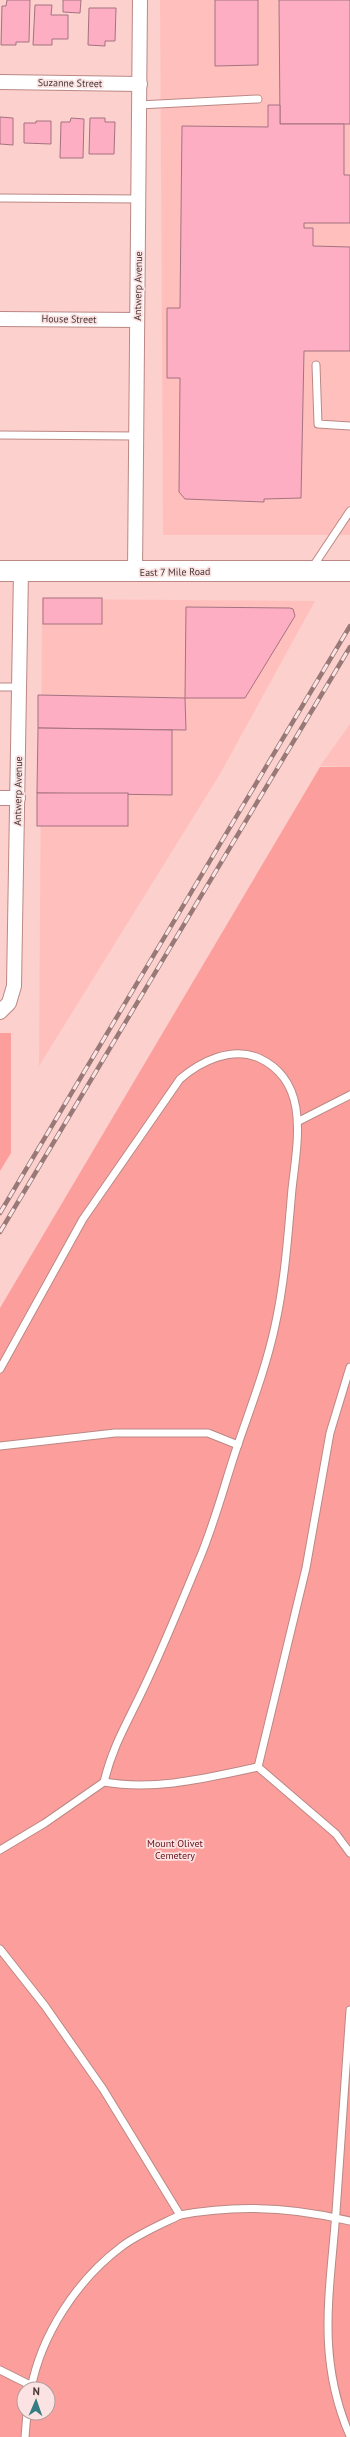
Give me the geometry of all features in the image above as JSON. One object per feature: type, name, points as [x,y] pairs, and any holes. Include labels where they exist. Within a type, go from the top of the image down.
[{"type":"street","name":"Antwerp Avenue","points":[[135,572],[140,0]]},
{"type":"street","name":"Suzanne Street","points":[[0,82],[140,84]]},
{"type":"street","name":"House Street","points":[[0,319],[137,320]]},
{"type":"street","name":"East 7 Mile Road","points":[[0,571],[350,571]]},
{"type":"street","name":"Antwerp Avenue","points":[[2,1010],[12,996],[14,986],[21,571]]},
{"type":"street","points":[[0,798],[18,798]]},
{"type":"lane","points":[[139,106],[258,99]]},
{"type":"lane","points":[[0,198],[139,199]]},
{"type":"lane","points":[[316,365],[318,424],[350,426]]},
{"type":"lane","points":[[0,435],[136,436]]},
{"type":"lane","points":[[310,570],[350,511]]},
{"type":"lane","points":[[0,687],[19,687]]},
{"type":"lane","points":[[0,1369],[83,1219],[170,1090],[194,1067],[224,1055],[241,1054],[256,1057],[272,1065],[290,1084],[299,1121],[288,1234],[275,1326],[264,1370],[200,1558],[146,1683],[111,1754],[104,1782],[45,1823],[0,1850]]},
{"type":"lane","points":[[299,1121],[350,1095]]},
{"type":"lane","points":[[258,1767],[306,1568],[330,1433],[350,1367]]},
{"type":"lane","points":[[0,1446],[115,1433],[208,1432],[238,1445]]},
{"type":"lane","points":[[104,1782],[128,1786],[162,1786],[258,1767]]},
{"type":"lane","points":[[258,1767],[278,1786],[313,1813],[336,1834],[350,1853]]},
{"type":"lane","points":[[0,1949],[45,2006],[103,2089],[180,2215]]},
{"type":"lane","points":[[350,2010],[336,2217],[327,2306],[328,2344],[333,2384],[350,2436]]},
{"type":"lane","points":[[34,2381],[53,2328],[86,2279],[121,2247],[180,2215],[208,2210],[264,2208],[301,2210],[350,2221]]},
{"type":"lane","points":[[0,2370],[21,2381]]},
{"type":"lane","points":[[25,2437],[26,2421]]},
{"type":"shaded area","points":[[160,0],[350,0],[350,535],[163,535]]},
{"type":"shaded area","points":[[42,599],[315,601],[220,774],[39,1066]]},
{"type":"shaded area","points":[[350,724],[350,767],[320,766]]},
{"type":"green space","name":"Mount Olivet Cemetery","points":[[320,767],[350,767],[350,2437],[0,2437],[0,1308]]},
{"type":"green space","points":[[0,1033],[11,1033],[11,1153],[0,1171]]},
{"type":"building","points":[[7,0],[30,0],[29,42],[16,42],[16,45],[1,45],[2,6],[6,6]]},
{"type":"building","points":[[63,0],[81,0],[80,13],[63,12]]},
{"type":"building","points":[[215,0],[258,0],[258,65],[215,66]]},
{"type":"building","points":[[279,0],[350,0],[350,124],[280,124]]},
{"type":"building","points":[[35,5],[52,5],[51,15],[68,15],[68,39],[52,39],[52,45],[33,45]]},
{"type":"building","points":[[89,8],[116,8],[115,41],[105,41],[105,46],[88,45]]},
{"type":"building","points":[[268,105],[280,105],[280,124],[344,124],[344,175],[350,175],[350,223],[304,223],[304,228],[313,228],[313,246],[350,247],[350,351],[304,351],[301,498],[264,499],[264,502],[185,499],[179,492],[180,378],[167,378],[167,308],[180,308],[182,126],[268,127]]},
{"type":"building","points":[[0,117],[13,118],[13,145],[0,144]]},
{"type":"building","points":[[71,118],[84,119],[83,158],[60,158],[61,122],[70,122]]},
{"type":"building","points":[[90,118],[105,118],[105,122],[115,122],[114,154],[89,154]]},
{"type":"building","points":[[36,121],[51,121],[51,144],[24,143],[24,123],[36,123]]},
{"type":"building","points":[[43,598],[102,598],[102,624],[43,624]]},
{"type":"building","points":[[186,607],[290,608],[293,609],[295,616],[245,698],[185,698]]},
{"type":"building","points":[[38,695],[185,698],[186,730],[38,728]]},
{"type":"building","points":[[38,728],[172,730],[172,795],[37,793]]},
{"type":"building","points":[[37,793],[128,793],[128,826],[37,826]]},
{"type":"railway","points":[[0,1213],[350,626]]},
{"type":"railway","points":[[0,1232],[350,647]]}]
